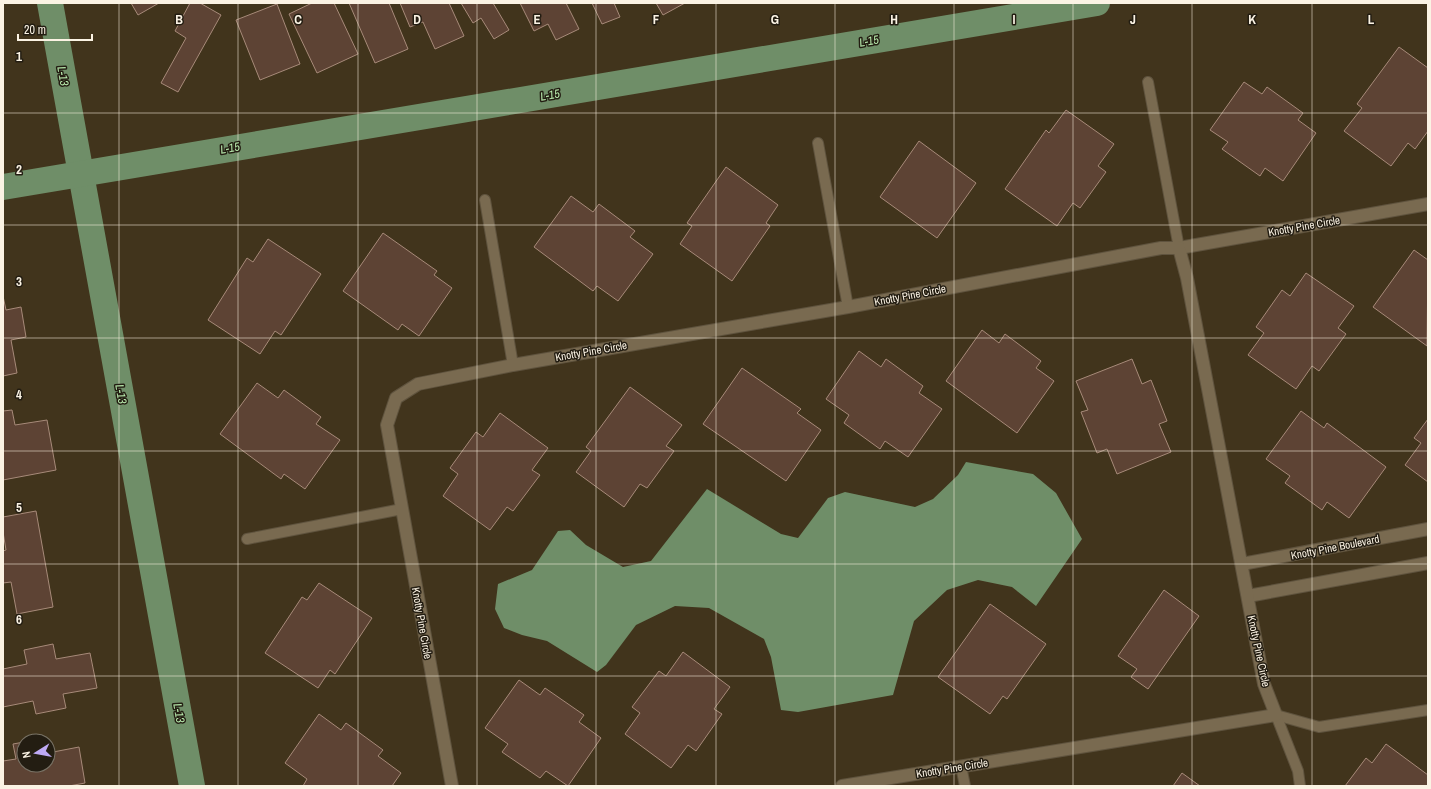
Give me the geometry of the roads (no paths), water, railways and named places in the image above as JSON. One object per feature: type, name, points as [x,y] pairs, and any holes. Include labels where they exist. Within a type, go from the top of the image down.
[{"type":"street","name":"Knotty Pine Circle","points":[[452,786],[387,425],[396,398],[418,384],[513,365],[848,307],[1161,248],[1179,248],[1428,204]]},
{"type":"street","name":"Knotty Pine Circle","points":[[842,786],[1276,715],[1264,684],[1187,278],[1179,248]]},
{"type":"street","name":"Knotty Pine Boulevard","points":[[1242,564],[1428,529]]},
{"type":"street","points":[[1248,596],[1428,564]]},
{"type":"lane","points":[[1148,82],[1179,248]]},
{"type":"lane","points":[[818,143],[848,307]]},
{"type":"lane","points":[[484,200],[513,365]]},
{"type":"lane","points":[[247,539],[402,509]]},
{"type":"lane","points":[[1276,715],[1319,727],[1428,710]]},
{"type":"lane","points":[[1276,715],[1298,772],[1300,786]]},
{"type":"lane","points":[[962,766],[965,786]]},
{"type":"waterway","name":"L-13","points":[[50,3],[192,786]]},
{"type":"waterway","name":"L-15","points":[[3,187],[1097,3]]}]
